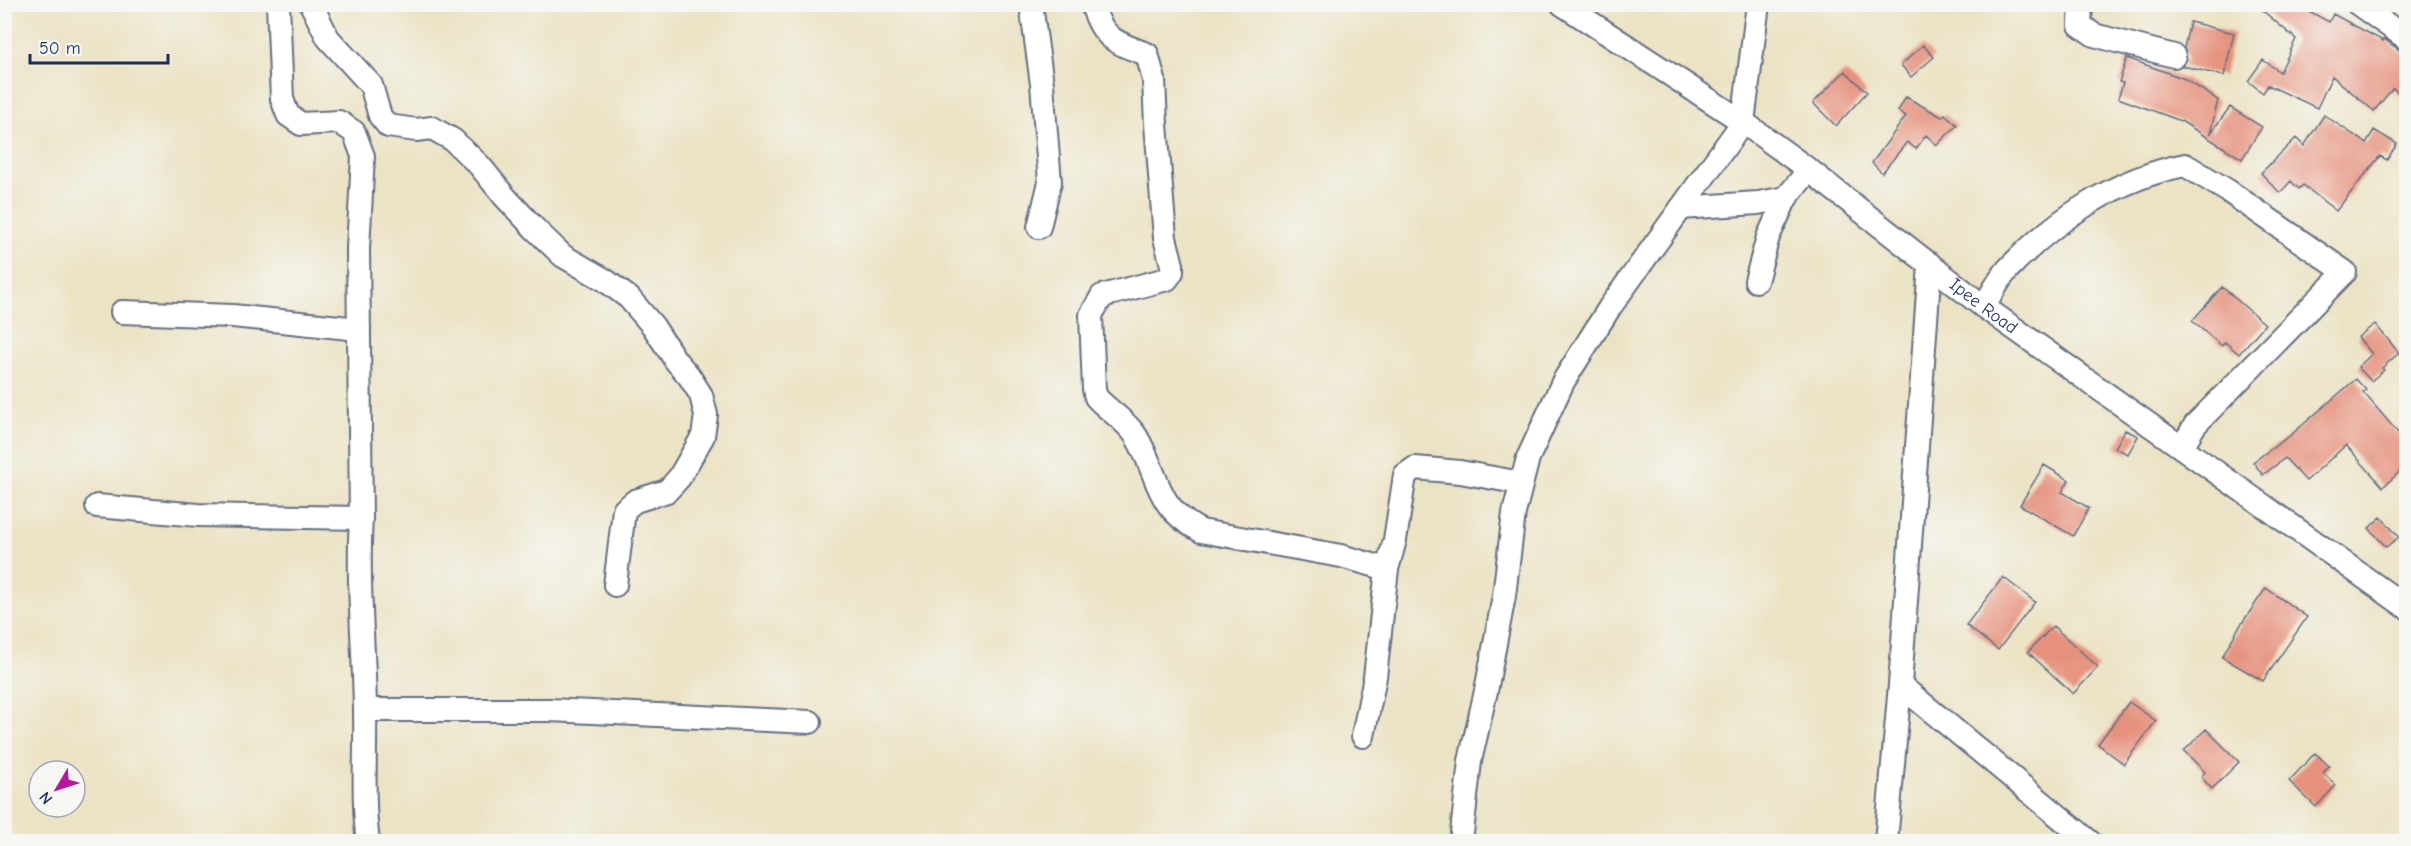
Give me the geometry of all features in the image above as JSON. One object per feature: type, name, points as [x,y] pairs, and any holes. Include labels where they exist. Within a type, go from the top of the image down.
[{"type":"street","points":[[278,4],[282,99],[288,115],[301,124],[339,123],[354,132],[363,156],[358,249],[361,518],[358,558],[368,842]]},
{"type":"street","points":[[311,4],[328,38],[371,85],[380,116],[388,126],[416,130],[432,128],[453,140],[480,166],[535,230],[563,256],[605,280],[628,298],[653,326],[701,395],[706,415],[703,436],[679,478],[667,491],[635,501],[624,510],[615,585]]},
{"type":"street","points":[[1031,4],[1042,84],[1050,182],[1039,227]]},
{"type":"street","points":[[1092,4],[1102,27],[1111,39],[1147,54],[1154,80],[1155,124],[1165,238],[1172,265],[1172,272],[1167,279],[1143,287],[1111,292],[1102,296],[1095,306],[1091,315],[1096,397],[1134,433],[1148,458],[1165,502],[1185,523],[1201,531],[1341,556],[1387,569]]},
{"type":"street","name":"Ipee Road","points":[[1562,4],[1743,122],[1809,170],[1984,307],[2406,607]]},
{"type":"street","points":[[1461,842],[1470,761],[1500,617],[1514,513],[1528,458],[1563,382],[1610,307],[1743,122],[1758,4]]},
{"type":"street","points":[[2081,4],[2080,25],[2094,35],[2174,56]]},
{"type":"street","points":[[2358,4],[2406,38]]},
{"type":"street","points":[[1984,307],[2007,270],[2068,216],[2103,194],[2152,173],[2185,165],[2228,191],[2345,272],[2195,425],[2182,447]]},
{"type":"street","points":[[1756,281],[1768,237],[1786,198],[1809,170]]},
{"type":"street","points":[[1681,208],[1786,198]]},
{"type":"street","points":[[1886,842],[1900,685],[1930,264]]},
{"type":"street","points":[[122,312],[233,316],[359,329]]},
{"type":"street","points":[[1363,736],[1375,677],[1387,569],[1395,540],[1400,494],[1405,475],[1415,468],[1460,472],[1521,483]]},
{"type":"street","points":[[97,506],[198,515],[361,518]]},
{"type":"street","points":[[1900,685],[2090,842]]},
{"type":"street","points":[[365,710],[549,710],[810,722]]},
{"type":"building","points":[[2255,4],[2296,4],[2329,22],[2333,14],[2383,41],[2384,39],[2406,55],[2406,100],[2393,88],[2374,111],[2332,76],[2317,108],[2268,85],[2263,93],[2248,81],[2263,60],[2280,72],[2296,39]]},
{"type":"building","points":[[2190,22],[2234,33],[2224,76],[2183,66],[2187,59],[2184,48]]},
{"type":"building","points":[[1923,45],[1934,57],[1911,77],[1901,65]]},
{"type":"building","points":[[2127,58],[2185,79],[2218,100],[2210,134],[2230,107],[2262,127],[2242,159],[2181,121],[2118,98],[2123,83],[2119,82]]},
{"type":"building","points":[[1845,71],[1867,92],[1836,126],[1813,103]]},
{"type":"building","points":[[1906,97],[1942,117],[1945,114],[1957,125],[1937,145],[1926,135],[1916,149],[1907,142],[1882,173],[1872,163],[1906,116],[1898,111]]},
{"type":"building","points":[[2324,115],[2366,143],[2374,130],[2397,144],[2387,160],[2380,156],[2336,211],[2303,185],[2299,189],[2291,181],[2280,193],[2261,173],[2296,138],[2304,146]]},
{"type":"building","points":[[2222,287],[2265,324],[2239,354],[2225,342],[2222,346],[2192,321]]},
{"type":"building","points":[[2375,324],[2399,353],[2371,381],[2358,367],[2372,354],[2358,337]]},
{"type":"building","points":[[2356,379],[2366,390],[2363,392],[2406,442],[2406,466],[2383,487],[2346,445],[2306,481],[2285,458],[2263,475],[2253,462],[2292,434]]},
{"type":"building","points":[[2125,430],[2138,436],[2128,454],[2115,448]]},
{"type":"building","points":[[2044,465],[2069,480],[2062,492],[2089,508],[2073,536],[2020,505]]},
{"type":"building","points":[[2381,517],[2399,537],[2386,547],[2369,528]]},
{"type":"building","points":[[2003,577],[2035,602],[1998,650],[1966,625]]},
{"type":"building","points":[[2266,588],[2307,617],[2263,681],[2222,657]]},
{"type":"building","points":[[2053,626],[2098,667],[2073,694],[2028,652]]},
{"type":"building","points":[[2129,702],[2156,721],[2124,764],[2098,744]]},
{"type":"building","points":[[2206,729],[2239,762],[2212,789],[2201,777],[2205,772],[2184,751]]},
{"type":"building","points":[[2315,753],[2329,766],[2323,773],[2336,785],[2316,807],[2289,781]]}]
